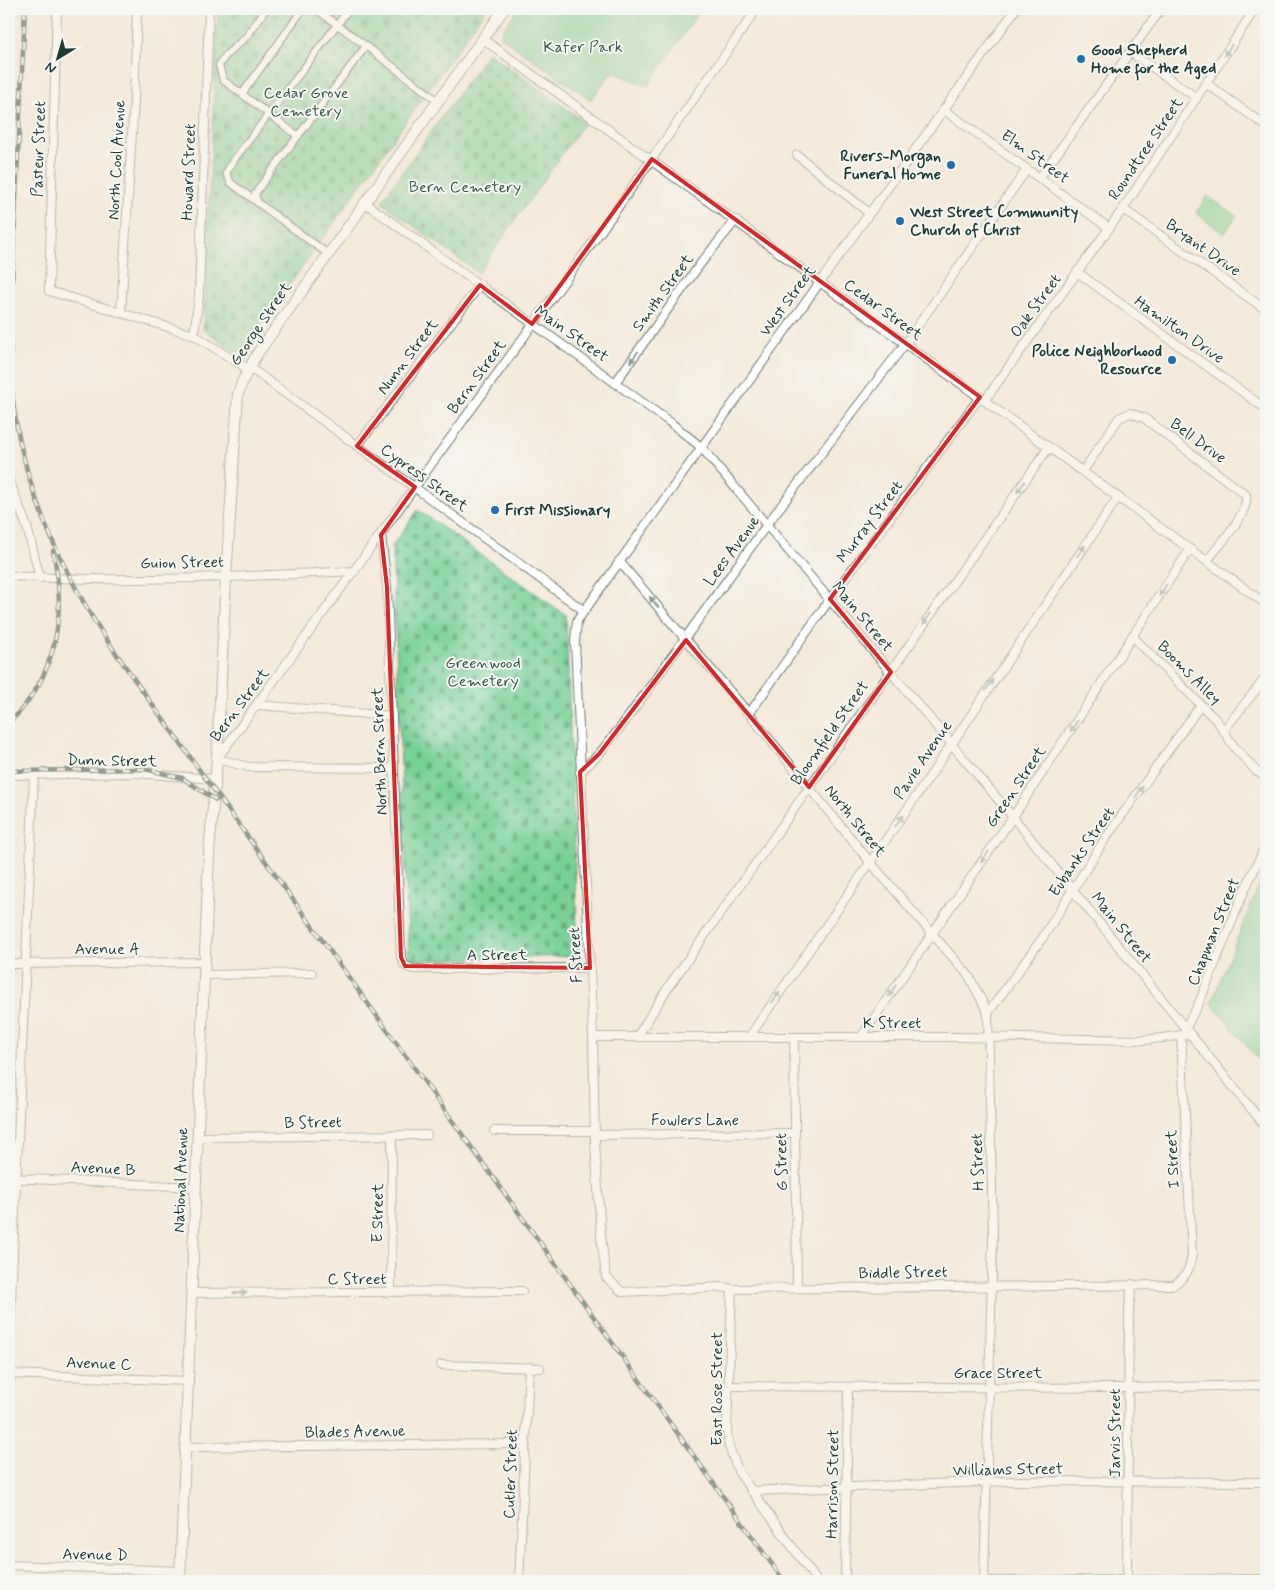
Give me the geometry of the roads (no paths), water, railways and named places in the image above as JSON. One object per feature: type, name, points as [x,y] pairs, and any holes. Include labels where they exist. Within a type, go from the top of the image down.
[{"type":"street","name":"Pasteur Street","points":[[49,291],[57,9]]},
{"type":"street","name":"North Cool Avenue","points":[[121,312],[134,100],[137,9]]},
{"type":"street","name":"Howard Street","points":[[194,335],[199,295],[209,9]]},
{"type":"street","points":[[266,9],[247,36],[226,55],[219,65],[223,80],[298,136]]},
{"type":"street","points":[[242,94],[303,9]]},
{"type":"street","points":[[316,9],[438,101]]},
{"type":"street","points":[[328,254],[231,183],[226,173],[233,161],[350,9]]},
{"type":"street","name":"George Street","points":[[214,779],[217,759],[226,576],[238,394],[248,368],[364,202],[504,9]]},
{"type":"street","name":"West Street","points":[[583,610],[620,562],[1016,9]]},
{"type":"street","points":[[1040,178],[1161,9]]},
{"type":"street","name":"Roundtree Street","points":[[1109,228],[1207,84],[1255,9]]},
{"type":"street","name":"Bern Street","points":[[217,759],[652,159],[755,10]]},
{"type":"street","name":"Cedar Street","points":[[483,39],[652,159],[1266,604]]},
{"type":"street","points":[[258,203],[255,194],[261,185],[366,46]]},
{"type":"street","points":[[1130,52],[1197,98]]},
{"type":"street","points":[[1207,84],[1266,126]]},
{"type":"street","name":"Elm Street","points":[[944,110],[1109,228]]},
{"type":"street","points":[[797,155],[870,213]]},
{"type":"street","name":"Lees Avenue","points":[[580,772],[599,754],[621,727],[686,640],[768,524],[905,344],[1027,169]]},
{"type":"street","name":"Main Street","points":[[364,202],[671,423],[701,447],[768,524],[1013,817],[1186,1033],[1266,1127]]},
{"type":"street","name":"Bryant Drive","points":[[1123,209],[1266,310]]},
{"type":"street","name":"Smith Street","points":[[615,383],[702,263],[736,220]]},
{"type":"street","name":"Oak Street","points":[[983,398],[1109,228]]},
{"type":"street","name":"Hamilton Drive","points":[[1077,272],[1266,409]]},
{"type":"street","name":"Nunn Street","points":[[357,446],[480,285]]},
{"type":"street","name":"Cypress Street","points":[[49,291],[194,335],[248,368],[583,610]]},
{"type":"street","name":"Murray Street","points":[[749,714],[830,599],[983,398]]},
{"type":"street","name":"Bell Drive","points":[[1083,471],[1119,418],[1130,413],[1144,418],[1246,495],[1244,510],[1207,561]]},
{"type":"street","name":"Bloomfield Street","points":[[637,1037],[667,989],[1049,447]]},
{"type":"street","points":[[9,480],[27,526],[40,578]]},
{"type":"street","name":"Pavie Avenue","points":[[749,1037],[1118,497]]},
{"type":"street","name":"North Bern Street","points":[[381,535],[388,588],[401,957],[405,966]]},
{"type":"street","name":"Green Street","points":[[861,1037],[1013,817],[1190,549]]},
{"type":"street","name":"North Street","points":[[620,562],[975,985],[988,1014],[989,1038]]},
{"type":"street","name":"Guion Street","points":[[9,576],[40,578],[226,576],[355,571]]},
{"type":"street","name":"F Street","points":[[583,610],[574,631],[594,1037],[595,1133],[603,1267],[606,1277],[622,1292]]},
{"type":"street","name":"Booms Alley","points":[[1132,636],[1224,730],[1236,748],[1256,771],[1266,777]]},
{"type":"street","points":[[1224,730],[1266,677]]},
{"type":"street","points":[[258,705],[392,716]]},
{"type":"street","name":"Eubanks Street","points":[[988,1014],[1106,839],[1200,706]]},
{"type":"street","points":[[217,759],[248,767],[394,768]]},
{"type":"street","name":"Dunn Street","points":[[9,775],[133,773],[214,779]]},
{"type":"street","points":[[9,1395],[13,1178],[26,963],[34,774]]},
{"type":"street","name":"National Avenue","points":[[180,1576],[214,779]]},
{"type":"street","name":"Chapman Street","points":[[1186,1033],[1245,889],[1266,845]]},
{"type":"street","name":"Avenue A","points":[[9,964],[205,962]]},
{"type":"street","name":"A Street","points":[[405,966],[413,969],[590,968]]},
{"type":"street","points":[[205,975],[312,973]]},
{"type":"street","name":"K Street","points":[[594,1037],[1145,1040],[1186,1033]]},
{"type":"street","name":"I Street","points":[[1183,1279],[1190,1266],[1192,1254],[1186,1033]]},
{"type":"street","name":"G Street","points":[[794,1037],[797,1287]]},
{"type":"street","name":"H Street","points":[[983,1581],[993,1235],[989,1038]]},
{"type":"street","points":[[494,1131],[595,1133]]},
{"type":"street","name":"Fowlers Lane","points":[[595,1133],[795,1133]]},
{"type":"street","name":"E Street","points":[[391,1292],[392,1135]]},
{"type":"street","name":"B Street","points":[[198,1137],[427,1135]]},
{"type":"street","name":"Avenue B","points":[[13,1178],[196,1187]]},
{"type":"street","name":"Biddle Street","points":[[622,1292],[698,1287],[732,1289],[1173,1285],[1183,1279]]},
{"type":"street","name":"Jarvis Street","points":[[1127,1581],[1130,1388],[1129,1308],[1132,1284]]},
{"type":"street","name":"East Rose Street","points":[[732,1289],[729,1447],[739,1474],[817,1581]]},
{"type":"street","name":"C Street","points":[[191,1293],[522,1291]]},
{"type":"street","points":[[441,1365],[540,1368]]},
{"type":"street","name":"Cutler Street","points":[[520,1581],[528,1367]]},
{"type":"street","name":"Avenue C","points":[[9,1374],[188,1381]]},
{"type":"street","name":"Grace Street","points":[[729,1386],[1130,1388],[1266,1385]]},
{"type":"street","name":"Harrison Street","points":[[845,1581],[848,1387]]},
{"type":"street","name":"Blades Avenue","points":[[186,1447],[526,1444]]},
{"type":"street","name":"Williams Street","points":[[751,1490],[985,1483],[1266,1482]]},
{"type":"street","name":"Avenue D","points":[[9,1565],[180,1576]]},
{"type":"street","points":[[983,1581],[1266,1579]]},
{"type":"railway","points":[[25,9],[10,325],[12,389],[22,452],[37,502],[57,551],[94,620],[134,679],[784,1581]]},
{"type":"railway","points":[[9,182],[12,129]]},
{"type":"railway","points":[[9,723],[25,705],[38,685],[48,665],[54,643],[58,621],[59,598],[53,551]]},
{"type":"railway","points":[[9,771],[145,769],[182,778],[216,800]]},
{"type":"place","name":"Good Shepherd Home for the Aged","points":[[1081,59]]},
{"type":"place","name":"Rivers-Morgan Funeral Home","points":[[951,165]]},
{"type":"place","name":"West Street Community Church of Christ","points":[[900,221]]},
{"type":"place","name":"Police Neighborhood Resource","points":[[1172,360]]},
{"type":"place","name":"First Missionary","points":[[495,510]]},
{"type":"park label","name":"Kafer Park","points":[[583,47]]},
{"type":"park label","name":"Cedar Grove Cemetery","points":[[306,102]]},
{"type":"park label","name":"Bern Cemetery","points":[[465,187]]},
{"type":"park label","name":"Greenwood Cemetery","points":[[483,672]]}]
